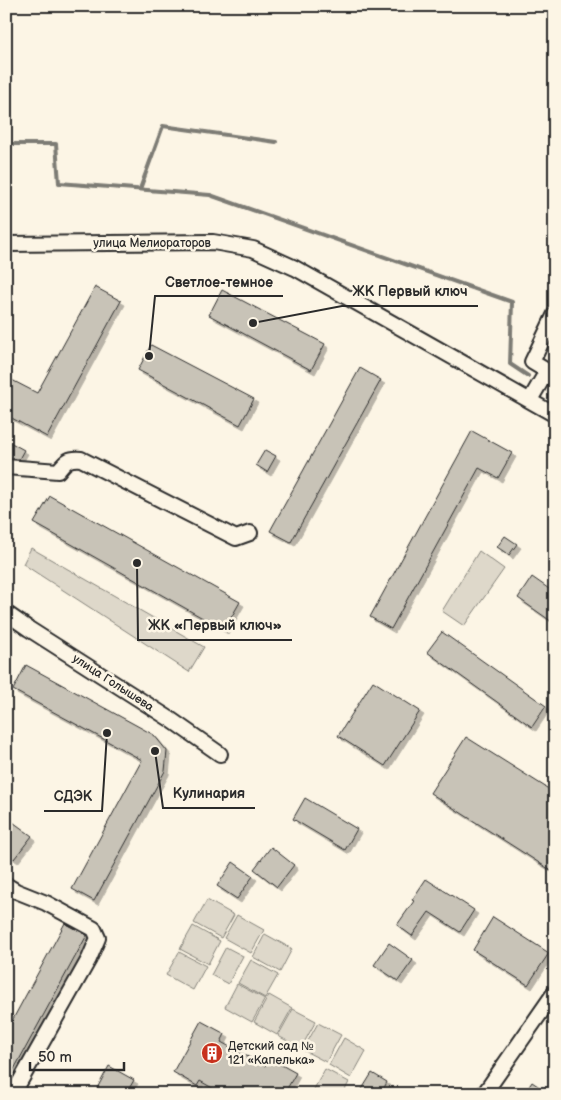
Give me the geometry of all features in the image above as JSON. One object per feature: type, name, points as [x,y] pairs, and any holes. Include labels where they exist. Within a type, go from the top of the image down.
[{"type":"street","name":"улица Мелиораторов","points":[[6,244],[213,242],[253,250],[295,268],[555,415]]},
{"type":"street","points":[[530,400],[547,371],[532,362],[555,314]]},
{"type":"street","points":[[6,467],[58,471],[65,462],[72,458],[81,459],[236,538],[250,533]]},
{"type":"street","name":"улица Голышева","points":[[6,613],[170,719],[220,754]]},
{"type":"street","points":[[6,885],[94,928],[98,938],[89,959],[13,1094]]},
{"type":"street","points":[[484,1094],[555,992]]},
{"type":"shaded area","points":[[31,548],[204,647],[189,672],[23,564]]},
{"type":"shaded area","points":[[479,551],[504,569],[464,626],[442,611]]},
{"type":"shaded area","points":[[207,900],[234,915],[221,938],[194,923]]},
{"type":"shaded area","points":[[237,915],[264,930],[251,953],[224,938]]},
{"type":"shaded area","points":[[193,926],[220,941],[208,964],[180,949]]},
{"type":"shaded area","points":[[265,934],[292,949],[280,972],[253,957]]},
{"type":"shaded area","points":[[226,947],[243,956],[228,984],[211,975]]},
{"type":"shaded area","points":[[179,952],[206,966],[193,990],[166,975]]},
{"type":"shaded area","points":[[251,960],[278,975],[265,998],[238,983]]},
{"type":"shaded area","points":[[237,984],[265,999],[252,1022],[225,1007]]},
{"type":"shaded area","points":[[269,995],[292,1008],[277,1035],[254,1022]]},
{"type":"shaded area","points":[[293,1009],[316,1021],[301,1048],[278,1036]]},
{"type":"shaded area","points":[[318,1023],[341,1035],[326,1062],[303,1050]]},
{"type":"shaded area","points":[[344,1038],[366,1051],[351,1078],[329,1065]]},
{"type":"shaded area","points":[[325,1069],[349,1082],[343,1094],[318,1094],[313,1091]]},
{"type":"building","points":[[95,287],[121,301],[47,437],[6,415],[6,377],[37,393]]},
{"type":"building","points":[[222,290],[325,344],[311,370],[209,315]]},
{"type":"building","points":[[151,345],[254,399],[240,425],[138,370]]},
{"type":"building","points":[[360,368],[381,380],[291,542],[270,531]]},
{"type":"building","points":[[472,431],[512,453],[498,478],[479,468],[391,629],[370,617]]},
{"type":"building","points":[[6,440],[24,450],[19,459],[6,454]]},
{"type":"building","points":[[265,450],[276,456],[267,472],[256,465]]},
{"type":"building","points":[[50,496],[240,602],[224,630],[34,523]]},
{"type":"building","points":[[505,536],[517,544],[509,555],[497,547]]},
{"type":"building","points":[[532,577],[555,593],[555,624],[518,598]]},
{"type":"building","points":[[442,632],[546,706],[532,727],[427,652]]},
{"type":"building","points":[[26,665],[154,735],[167,751],[165,771],[94,901],[72,889],[142,760],[13,690]]},
{"type":"building","points":[[373,681],[420,711],[385,766],[338,736]]},
{"type":"building","points":[[466,737],[555,793],[555,873],[430,793]]},
{"type":"building","points":[[305,798],[357,829],[345,850],[293,819]]},
{"type":"building","points":[[6,817],[32,836],[14,859],[6,853]]},
{"type":"building","points":[[271,847],[294,865],[277,887],[254,869]]},
{"type":"building","points":[[233,862],[253,876],[237,899],[217,886]]},
{"type":"building","points":[[426,879],[474,910],[460,932],[429,912],[412,936],[397,925],[414,901],[412,900]]},
{"type":"building","points":[[493,917],[549,953],[528,985],[473,950]]},
{"type":"building","points":[[65,923],[87,935],[6,1084],[6,1032]]},
{"type":"building","points":[[389,943],[413,960],[398,981],[374,965]]},
{"type":"building","name":"Детский сад № 121 «Капелька»","points":[[201,1021],[225,1034],[221,1042],[265,1066],[269,1058],[296,1073],[284,1094],[223,1094],[200,1081],[197,1086],[173,1072]]},
{"type":"building","points":[[109,1066],[134,1080],[126,1094],[94,1094]]},
{"type":"building","points":[[372,1073],[387,1082],[381,1094],[359,1094]]},
{"type":"building","points":[[532,1082],[550,1094],[524,1094]]},
{"type":"waterway","points":[[140,189],[163,126],[276,142]]},
{"type":"waterway","points":[[6,144],[56,144],[59,183],[210,195],[512,302],[510,364],[528,376]]},
{"type":"place","name":"ЖК Первый ключ","points":[[253,323]]},
{"type":"place","name":"Светлое-темное","points":[[149,356]]},
{"type":"place","name":"ЖК «Первый ключ»","points":[[137,563]]},
{"type":"place","name":"СДЭК","points":[[107,733]]},
{"type":"place","name":"Кулинария","points":[[155,751]]},
{"type":"place","name":"Детский сад № 121 «Капелька»","points":[[212,1053]]}]
